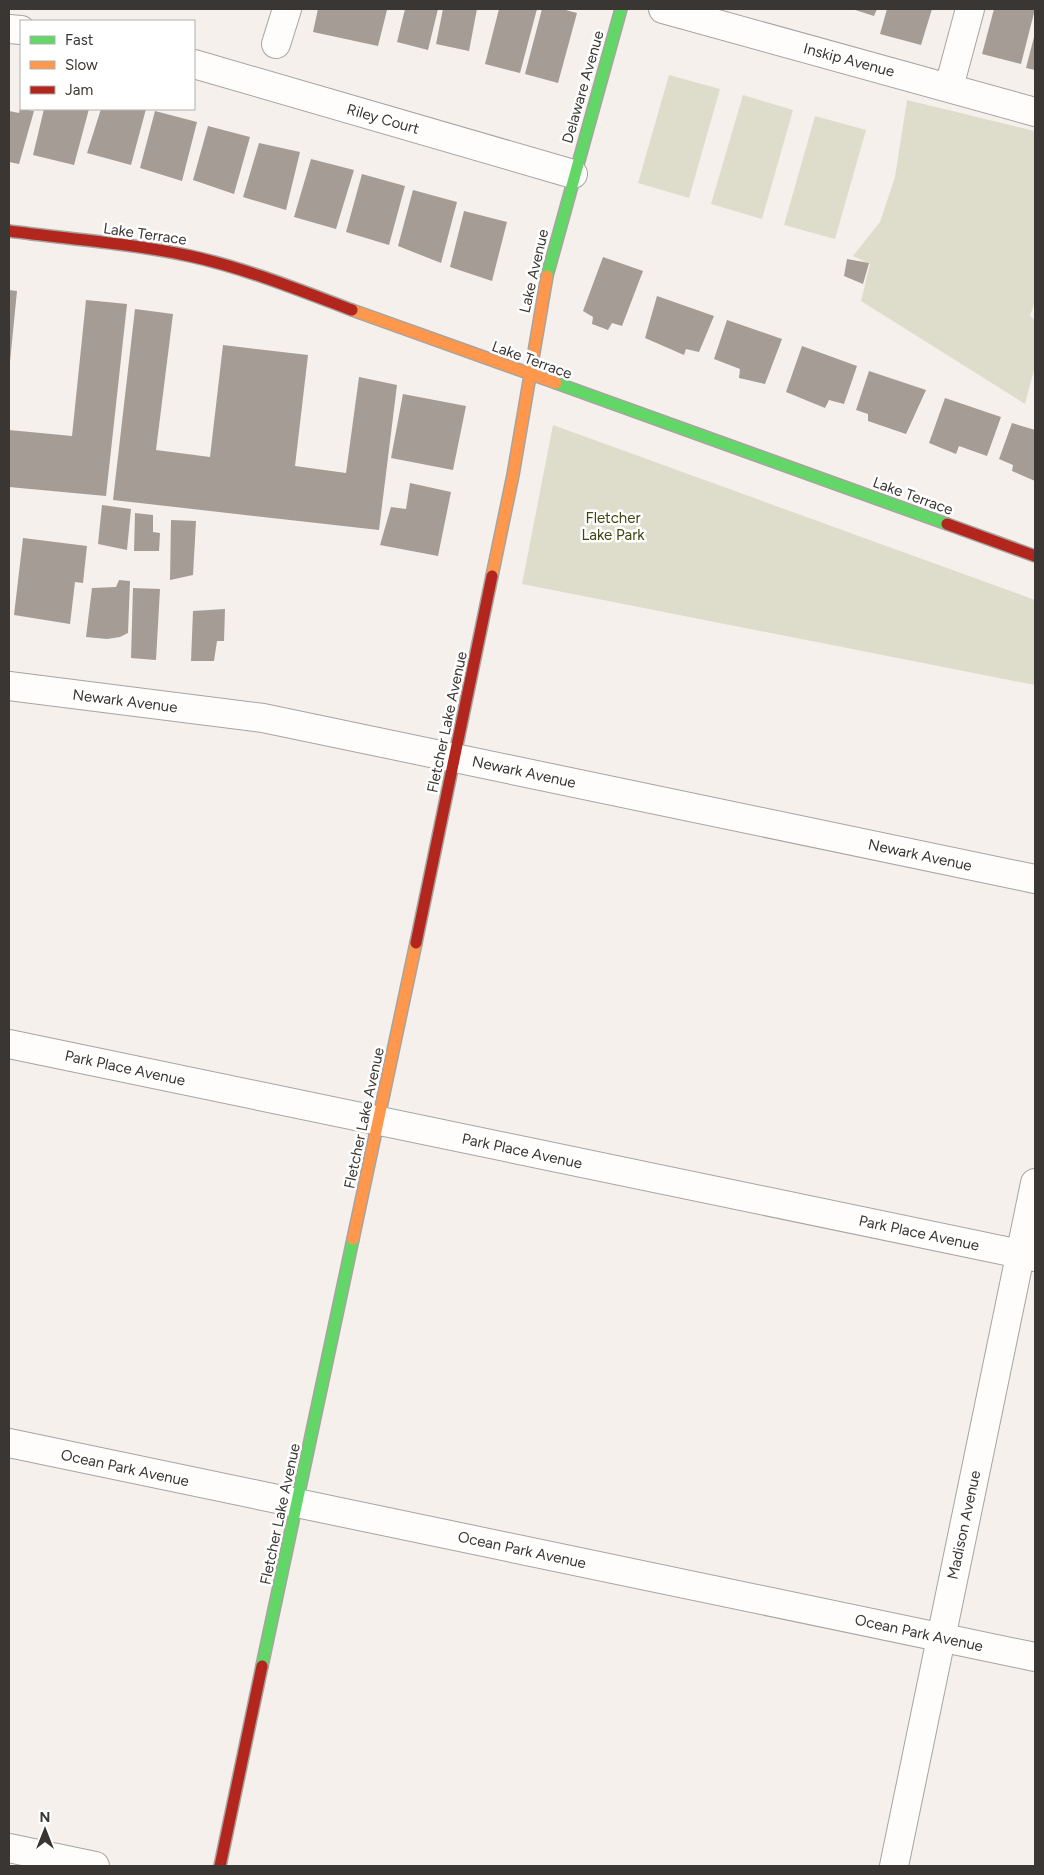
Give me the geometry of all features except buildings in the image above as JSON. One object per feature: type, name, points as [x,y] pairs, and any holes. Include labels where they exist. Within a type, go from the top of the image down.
[{"type":"street","points":[[276,44],[287,9]]},
{"type":"street","name":"Delaware Avenue","points":[[573,174],[621,9]]},
{"type":"street","name":"Inskip Avenue","points":[[663,9],[1035,112]]},
{"type":"street","points":[[949,87],[970,9]]},
{"type":"street","name":"Riley Court","points":[[195,64],[573,174]]},
{"type":"street","name":"Lake Avenue","points":[[529,375],[544,286],[573,174]]},
{"type":"street","name":"Lake Terrace","points":[[9,231],[191,256],[248,272],[529,375],[1035,556]]},
{"type":"street","name":"Fletcher Lake Avenue","points":[[220,1866],[455,758],[513,475],[529,375]]},
{"type":"street","name":"Newark Avenue","points":[[9,686],[263,718],[1035,879]]},
{"type":"street","name":"Park Place Avenue","points":[[9,1044],[1028,1256]]},
{"type":"street","name":"Madison Avenue","points":[[894,1866],[940,1637],[1028,1256],[1035,1184]]},
{"type":"street","name":"Ocean Park Avenue","points":[[9,1443],[1035,1657]]},
{"type":"street","points":[[9,1848],[95,1866]]},
{"type":"green space","points":[[669,75],[720,89],[689,198],[638,183]]},
{"type":"green space","points":[[743,95],[793,110],[762,219],[711,204]]},
{"type":"green space","points":[[907,100],[1035,131],[1035,301],[1030,316],[1035,320],[1035,366],[1025,404],[861,301],[870,264],[853,256],[880,222],[895,177]]},
{"type":"green space","points":[[815,116],[866,130],[835,239],[784,225]]},
{"type":"green space","name":"Fletcher Lake Park","points":[[553,425],[1035,600],[1035,685],[522,584]]},
{"type":"traffic: fast","points":[[547,276],[621,9]]},
{"type":"traffic: fast","points":[[556,383],[947,524]]},
{"type":"traffic: fast","points":[[262,1666],[353,1239]]},
{"type":"traffic: slow","points":[[492,576],[513,475],[547,276]]},
{"type":"traffic: slow","points":[[352,310],[556,383]]},
{"type":"traffic: slow","points":[[353,1239],[416,943]]},
{"type":"traffic: jam","points":[[9,231],[122,244],[190,256],[251,273],[352,310]]},
{"type":"traffic: jam","points":[[947,524],[1035,556]]},
{"type":"traffic: jam","points":[[416,943],[492,576]]},
{"type":"traffic: jam","points":[[220,1866],[262,1666]]}]
